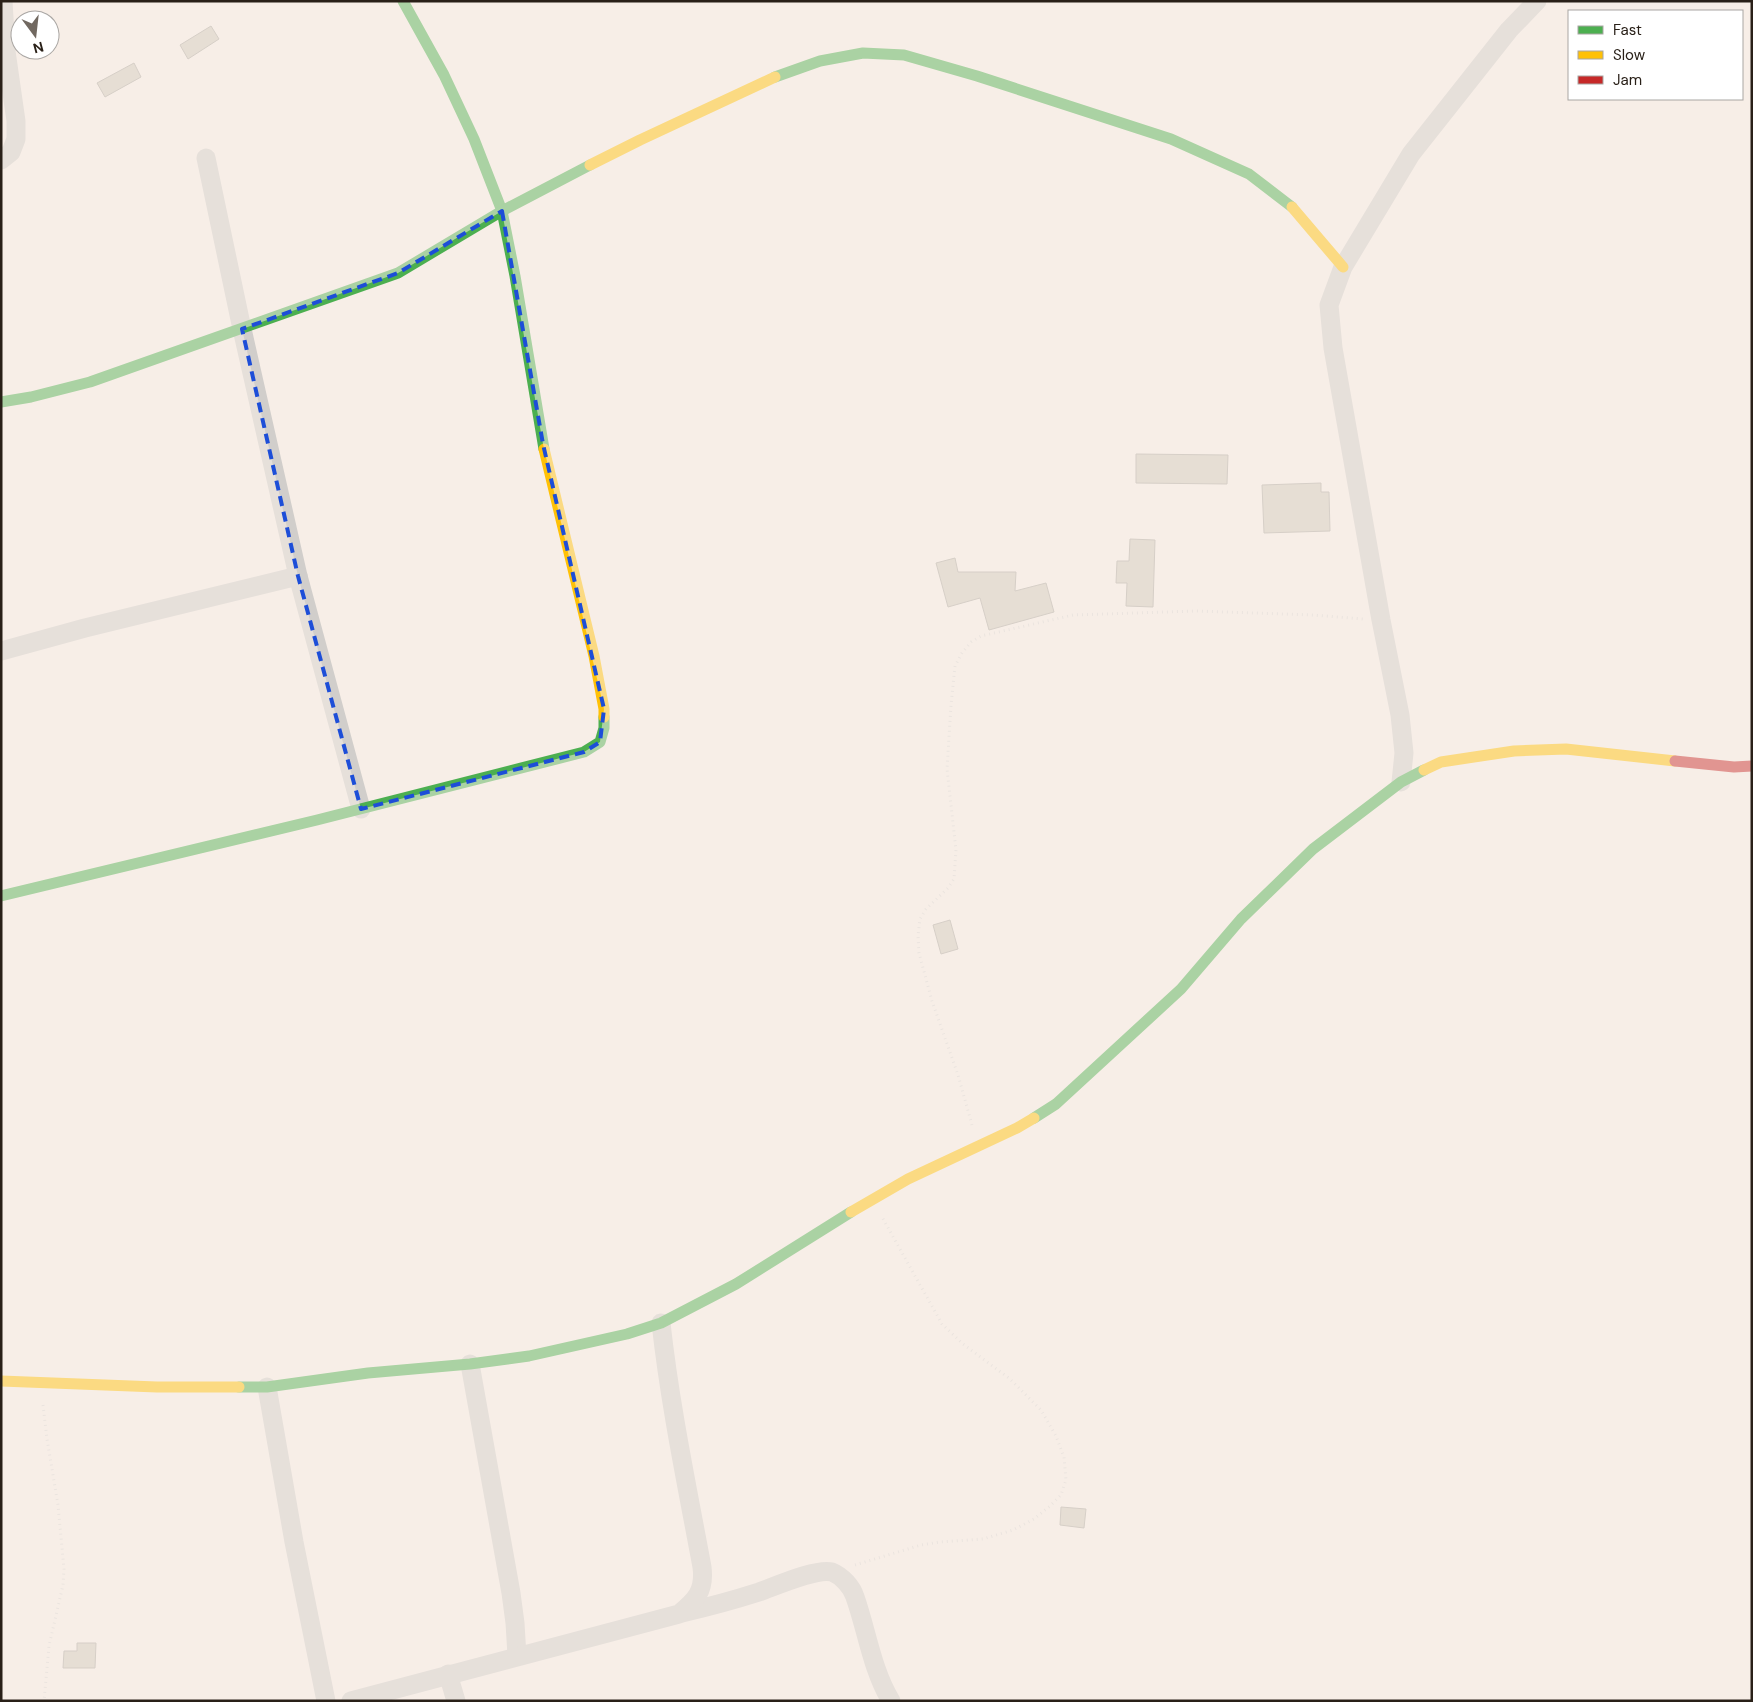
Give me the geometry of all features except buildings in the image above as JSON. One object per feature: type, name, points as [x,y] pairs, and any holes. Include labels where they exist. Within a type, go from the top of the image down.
[{"type":"street","points":[[1,160],[11,152],[16,139],[16,122],[6,51],[3,1]]},
{"type":"street","points":[[1,896],[361,809],[584,752],[600,742],[604,728],[604,710],[594,656],[543,444],[515,276],[502,211],[491,180],[444,75],[403,1]]},
{"type":"street","points":[[1402,782],[1404,753],[1400,715],[1381,620],[1333,348],[1329,305],[1343,267],[1411,154],[1509,30],[1537,1]]},
{"type":"street","points":[[1,402],[31,397],[90,382],[398,273],[502,211],[640,140],[772,78],[820,61],[863,53],[904,55],[977,76],[1171,139],[1249,174],[1294,209],[1343,267]]},
{"type":"street","points":[[206,158],[242,329],[298,576],[361,809]]},
{"type":"street","points":[[1,651],[85,628],[298,576]]},
{"type":"street","points":[[1,1381],[157,1387],[267,1387],[368,1373],[470,1364],[529,1356],[626,1334],[661,1323],[736,1284],[872,1199],[908,1179],[1017,1128],[1056,1104],[1181,989],[1241,919],[1313,849],[1402,782],[1440,762],[1514,751],[1566,749],[1715,765],[1752,766]]},
{"type":"street","points":[[661,1323],[665,1363],[676,1429],[704,1578],[694,1602],[679,1614]]},
{"type":"street","points":[[470,1364],[511,1593],[517,1656]]},
{"type":"street","points":[[267,1387],[294,1542],[326,1701]]},
{"type":"street","points":[[352,1701],[759,1592],[822,1571],[833,1573],[845,1580],[854,1594],[884,1690],[891,1701]]},
{"type":"street","points":[[448,1674],[456,1701]]},
{"type":"path","points":[[979,1147],[958,1075],[932,1001],[919,953],[918,936],[920,919],[926,909],[948,888],[954,879],[956,850],[949,791],[948,750],[955,666],[962,653],[971,642],[981,636],[1072,615],[1196,611],[1313,615],[1381,620]]},
{"type":"path","points":[[833,1573],[874,1558],[921,1545],[983,1540],[1013,1530],[1034,1519],[1050,1506],[1061,1495],[1066,1480],[1064,1457],[1056,1436],[1040,1410],[1010,1379],[963,1344],[942,1324],[872,1199]]},
{"type":"path","points":[[41,1382],[47,1439],[58,1505],[64,1569],[63,1585],[49,1646],[44,1701]]},
{"type":"highlighted area","points":[[502,211],[543,444],[604,709],[600,742],[584,752],[361,809],[298,576],[242,329],[398,273]]},
{"type":"traffic: fast","points":[[403,1],[444,75],[474,139],[502,211],[515,276],[544,449]]},
{"type":"traffic: fast","points":[[775,77],[820,61],[863,53],[904,55],[977,76],[1171,139],[1249,174],[1292,207]]},
{"type":"traffic: fast","points":[[1,402],[31,397],[90,382],[398,273],[502,211],[590,165]]},
{"type":"traffic: fast","points":[[1,896],[317,820],[584,752],[600,742],[604,728],[604,717]]},
{"type":"traffic: fast","points":[[1034,1118],[1056,1104],[1181,989],[1241,919],[1313,849],[1401,782],[1424,770]]},
{"type":"traffic: fast","points":[[239,1387],[267,1387],[368,1373],[470,1364],[529,1356],[627,1334],[661,1323],[736,1284],[851,1212]]},
{"type":"traffic: slow","points":[[590,165],[775,77]]},
{"type":"traffic: slow","points":[[1292,207],[1343,267]]},
{"type":"traffic: slow","points":[[544,449],[594,656],[604,717]]},
{"type":"traffic: slow","points":[[1424,770],[1441,762],[1514,751],[1566,749],[1675,761]]},
{"type":"traffic: slow","points":[[851,1212],[908,1179],[1017,1128],[1034,1118]]},
{"type":"traffic: slow","points":[[1,1381],[157,1387],[239,1387]]},
{"type":"traffic: jam","points":[[1675,761],[1734,767],[1752,766]]}]
